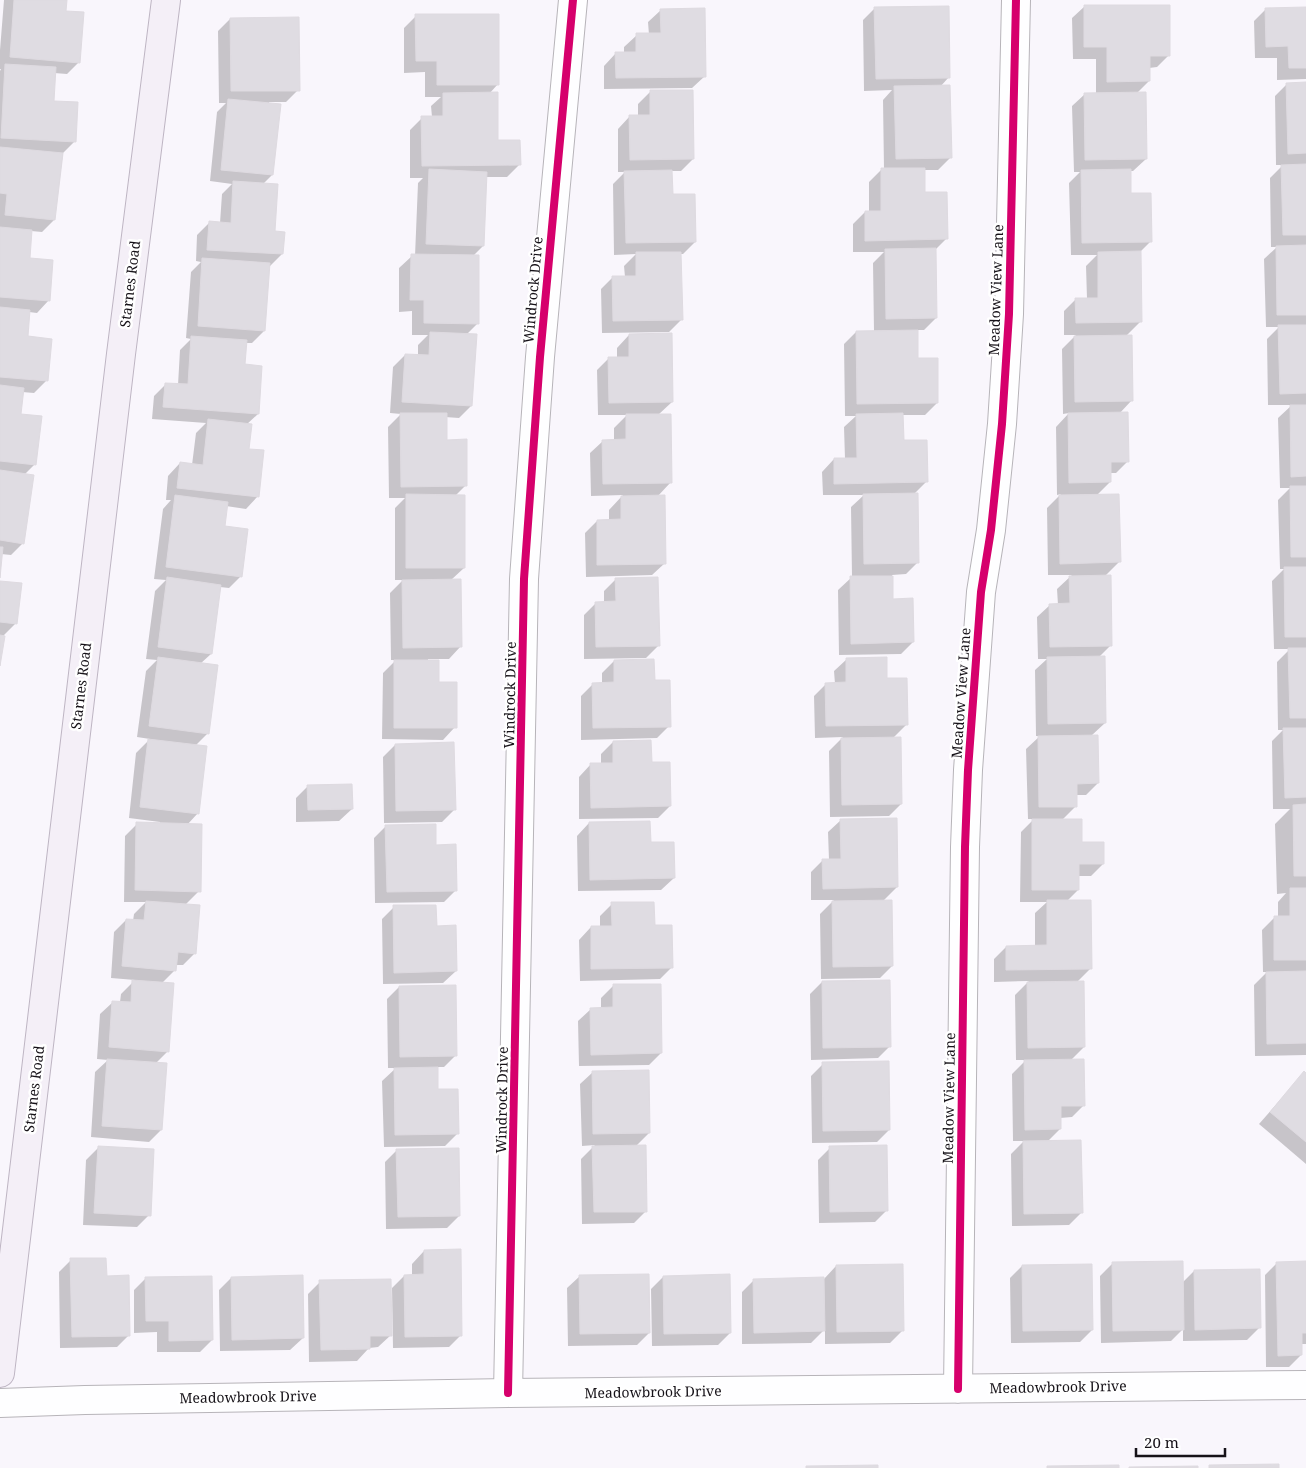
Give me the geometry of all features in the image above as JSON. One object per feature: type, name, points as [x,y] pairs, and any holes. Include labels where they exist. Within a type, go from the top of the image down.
[{"type":"main road","name":"Starnes Road","points":[[0,1373],[121,354],[166,0]]},
{"type":"street","name":"Windrock Drive","points":[[508,1393],[524,579],[540,357],[573,0]]},
{"type":"street","name":"Meadow View Lane","points":[[958,1388],[965,847],[968,770],[981,592],[1001,434],[1006,351],[1016,0]]},
{"type":"street","name":"Meadowbrook Drive","points":[[0,1403],[508,1393],[1306,1385]]},
{"type":"building","points":[[14,0],[67,0],[66,11],[84,12],[80,63],[10,57]]},
{"type":"building","points":[[1084,5],[1170,5],[1170,56],[1150,56],[1150,81],[1107,82],[1107,47],[1084,47]]},
{"type":"building","points":[[949,6],[950,78],[876,79],[874,7]]},
{"type":"building","points":[[1306,7],[1306,68],[1289,68],[1288,46],[1266,47],[1265,8]]},
{"type":"building","points":[[705,8],[706,77],[616,78],[615,52],[636,52],[636,33],[661,33],[660,9]]},
{"type":"building","points":[[415,14],[499,14],[499,85],[437,85],[437,61],[416,61]]},
{"type":"building","points":[[299,17],[300,91],[231,91],[230,18]]},
{"type":"building","points":[[5,64],[56,67],[54,101],[78,102],[76,142],[1,138]]},
{"type":"building","points":[[1306,82],[1306,153],[1288,154],[1286,83]]},
{"type":"building","points":[[950,85],[952,158],[896,159],[894,86]]},
{"type":"building","points":[[650,90],[693,90],[694,159],[630,160],[629,115],[650,115]]},
{"type":"building","points":[[498,92],[498,140],[520,140],[521,165],[422,166],[421,116],[443,116],[443,93]]},
{"type":"building","points":[[1146,92],[1147,159],[1085,160],[1084,93]]},
{"type":"building","points":[[228,99],[281,104],[273,175],[221,170]]},
{"type":"building","points":[[0,147],[63,153],[55,220],[5,215],[7,194],[0,193]]},
{"type":"building","points":[[1306,164],[1306,235],[1283,235],[1281,165]]},
{"type":"building","points":[[881,168],[925,168],[925,192],[947,192],[948,239],[865,241],[865,211],[881,211]]},
{"type":"building","points":[[429,169],[487,172],[484,246],[426,244]]},
{"type":"building","points":[[1131,169],[1131,193],[1151,193],[1152,242],[1082,243],[1081,170]]},
{"type":"building","points":[[672,170],[673,194],[695,194],[696,242],[626,243],[624,171]]},
{"type":"building","points":[[233,181],[278,184],[275,231],[285,232],[283,254],[207,250],[209,221],[231,223]]},
{"type":"building","points":[[0,227],[32,230],[30,258],[53,260],[50,301],[0,297]]},
{"type":"building","points":[[1306,245],[1306,315],[1277,315],[1276,246]]},
{"type":"building","points":[[936,248],[937,318],[886,319],[885,249]]},
{"type":"building","points":[[1141,251],[1142,322],[1076,323],[1075,298],[1098,298],[1098,252]]},
{"type":"building","points":[[636,252],[681,252],[683,320],[613,321],[612,276],[636,276]]},
{"type":"building","points":[[411,254],[479,255],[479,324],[424,323],[424,300],[410,300]]},
{"type":"building","points":[[202,258],[270,263],[265,331],[198,326]]},
{"type":"building","points":[[0,307],[30,310],[28,336],[52,339],[48,381],[0,377]]},
{"type":"building","points":[[1278,325],[1306,325],[1306,393],[1280,394]]},
{"type":"building","points":[[918,330],[918,358],[938,358],[938,403],[857,404],[856,331]]},
{"type":"building","points":[[430,332],[477,334],[472,406],[402,402],[405,354],[429,355]]},
{"type":"building","points":[[672,333],[673,402],[609,403],[608,357],[629,357],[629,334]]},
{"type":"building","points":[[1132,335],[1133,401],[1075,402],[1074,336]]},
{"type":"building","points":[[191,336],[247,340],[245,364],[262,366],[259,414],[163,407],[165,383],[188,384]]},
{"type":"building","points":[[0,385],[24,388],[21,414],[42,416],[36,465],[0,461]]},
{"type":"building","points":[[1290,405],[1306,405],[1306,476],[1291,477]]},
{"type":"building","points":[[1128,412],[1129,462],[1111,462],[1111,482],[1069,483],[1068,413]]},
{"type":"building","points":[[400,413],[447,413],[447,440],[467,439],[467,486],[401,487]]},
{"type":"building","points":[[903,413],[904,440],[927,440],[928,482],[834,484],[834,458],[857,458],[856,414]]},
{"type":"building","points":[[626,414],[671,414],[672,483],[603,484],[602,440],[626,439]]},
{"type":"building","points":[[208,419],[252,424],[249,449],[264,450],[259,497],[177,488],[180,462],[203,465]]},
{"type":"building","points":[[0,470],[34,475],[24,544],[0,540]]},
{"type":"building","points":[[1290,486],[1306,486],[1306,557],[1291,557]]},
{"type":"building","points":[[918,493],[919,563],[864,564],[863,494]]},
{"type":"building","points":[[406,494],[465,495],[465,568],[406,568]]},
{"type":"building","points":[[1119,494],[1121,562],[1060,564],[1059,495]]},
{"type":"building","points":[[175,495],[228,502],[225,526],[248,529],[242,577],[166,567]]},
{"type":"building","points":[[665,495],[666,564],[597,565],[597,520],[621,519],[621,496]]},
{"type":"building","points":[[0,547],[3,547],[0,578]]},
{"type":"building","points":[[1284,567],[1306,567],[1306,637],[1285,637]]},
{"type":"building","points":[[1111,575],[1112,646],[1050,647],[1049,604],[1070,603],[1069,576]]},
{"type":"building","points":[[850,576],[893,576],[893,599],[913,598],[914,642],[851,644]]},
{"type":"building","points":[[167,577],[221,585],[212,654],[158,647]]},
{"type":"building","points":[[658,577],[660,646],[596,647],[595,602],[616,601],[615,578]]},
{"type":"building","points":[[461,579],[462,647],[403,648],[402,580]]},
{"type":"building","points":[[0,581],[22,583],[17,624],[0,622]]},
{"type":"building","points":[[0,635],[5,636],[0,666]]},
{"type":"building","points":[[1288,648],[1306,648],[1306,718],[1290,718]]},
{"type":"building","points":[[1105,656],[1106,723],[1048,724],[1047,657]]},
{"type":"building","points":[[158,657],[218,665],[209,734],[149,726]]},
{"type":"building","points":[[887,657],[887,678],[907,678],[908,725],[826,726],[825,683],[846,682],[846,658]]},
{"type":"building","points":[[654,659],[655,680],[670,680],[671,727],[593,728],[592,683],[614,682],[614,660]]},
{"type":"building","points":[[394,660],[439,660],[439,682],[457,682],[457,728],[394,728]]},
{"type":"building","points":[[1283,728],[1306,728],[1306,797],[1285,798]]},
{"type":"building","points":[[1098,735],[1099,783],[1077,784],[1077,807],[1039,807],[1038,736]]},
{"type":"building","points":[[901,737],[902,804],[842,805],[841,738]]},
{"type":"building","points":[[148,739],[207,746],[199,814],[140,807]]},
{"type":"building","points":[[651,740],[652,762],[670,762],[671,806],[591,808],[590,763],[613,763],[613,741]]},
{"type":"building","points":[[454,742],[456,810],[396,811],[395,744]]},
{"type":"building","points":[[352,784],[353,809],[308,810],[307,785]]},
{"type":"building","points":[[1306,804],[1306,876],[1294,876],[1293,805]]},
{"type":"building","points":[[897,818],[898,887],[823,889],[822,859],[841,859],[840,819]]},
{"type":"building","points":[[1032,819],[1082,819],[1082,842],[1104,842],[1104,864],[1079,864],[1079,890],[1032,890]]},
{"type":"building","points":[[650,821],[651,842],[674,842],[675,878],[590,880],[589,822]]},
{"type":"building","points":[[136,822],[202,824],[201,892],[135,890]]},
{"type":"building","points":[[436,824],[436,845],[456,844],[457,891],[387,892],[385,825]]},
{"type":"building","points":[[1290,888],[1306,888],[1306,960],[1274,960],[1274,916],[1290,916]]},
{"type":"building","points":[[892,900],[893,966],[833,967],[832,901]]},
{"type":"building","points":[[1047,900],[1091,900],[1092,969],[1006,970],[1006,946],[1047,945]]},
{"type":"building","points":[[146,901],[200,905],[196,954],[178,952],[176,971],[122,966],[126,919],[144,920]]},
{"type":"building","points":[[611,902],[654,902],[655,925],[672,925],[673,968],[591,969],[591,926],[612,926]]},
{"type":"building","points":[[393,905],[436,905],[437,926],[456,925],[457,971],[394,973]]},
{"type":"building","points":[[1306,971],[1306,1043],[1267,1044],[1266,972]]},
{"type":"building","points":[[132,980],[174,983],[169,1052],[109,1047],[112,1001],[131,1002]]},
{"type":"building","points":[[890,980],[891,1047],[823,1048],[822,981]]},
{"type":"building","points":[[1084,981],[1085,1047],[1028,1048],[1027,982]]},
{"type":"building","points":[[613,984],[661,984],[662,1053],[591,1055],[590,1008],[613,1007]]},
{"type":"building","points":[[456,985],[457,1056],[400,1057],[399,986]]},
{"type":"building","points":[[107,1059],[167,1063],[162,1130],[102,1126]]},
{"type":"building","points":[[1084,1059],[1085,1106],[1061,1106],[1061,1129],[1025,1130],[1024,1060]]},
{"type":"building","points":[[889,1061],[890,1130],[823,1131],[822,1062]]},
{"type":"building","points":[[438,1067],[438,1089],[458,1089],[459,1134],[395,1135],[394,1068]]},
{"type":"building","points":[[649,1070],[650,1133],[593,1134],[592,1071]]},
{"type":"building","points":[[1304,1071],[1306,1073],[1306,1142],[1270,1112]]},
{"type":"building","points":[[1081,1140],[1083,1213],[1024,1214],[1023,1141]]},
{"type":"building","points":[[646,1145],[647,1212],[594,1212],[592,1146]]},
{"type":"building","points":[[887,1145],[888,1211],[830,1212],[829,1146]]},
{"type":"building","points":[[98,1146],[154,1149],[151,1216],[94,1213]]},
{"type":"building","points":[[459,1148],[460,1216],[398,1217],[396,1149]]},
{"type":"building","points":[[461,1249],[462,1336],[405,1337],[404,1275],[424,1274],[424,1250]]},
{"type":"building","points":[[70,1258],[106,1258],[107,1276],[129,1275],[130,1336],[72,1337]]},
{"type":"building","points":[[1183,1261],[1184,1330],[1113,1331],[1112,1262]]},
{"type":"building","points":[[1306,1261],[1306,1333],[1302,1333],[1302,1355],[1278,1356],[1276,1262]]},
{"type":"building","points":[[903,1264],[904,1331],[837,1332],[836,1265]]},
{"type":"building","points":[[1092,1264],[1093,1330],[1023,1331],[1022,1265]]},
{"type":"building","points":[[1260,1269],[1261,1328],[1195,1330],[1194,1270]]},
{"type":"building","points":[[649,1274],[650,1333],[580,1334],[579,1275]]},
{"type":"building","points":[[730,1274],[731,1333],[664,1334],[663,1276]]},
{"type":"building","points":[[303,1275],[304,1338],[232,1340],[231,1277]]},
{"type":"building","points":[[212,1276],[213,1340],[169,1341],[169,1321],[146,1321],[145,1277]]},
{"type":"building","points":[[824,1277],[825,1331],[754,1333],[753,1279]]},
{"type":"building","points":[[391,1279],[392,1336],[370,1336],[370,1349],[321,1350],[319,1280]]},
{"type":"building","points":[[1279,1464],[1279,1468],[1209,1468],[1209,1465]]},
{"type":"building","points":[[878,1465],[878,1468],[806,1468],[806,1466]]},
{"type":"building","points":[[1119,1465],[1119,1468],[1047,1468],[1047,1466]]},
{"type":"building","points":[[1198,1466],[1198,1468],[1129,1468],[1129,1467]]},
{"type":"cycle path","points":[[508,1393],[524,579],[540,357],[573,0]]},
{"type":"cycle path","points":[[958,1389],[965,847],[968,770],[981,592],[991,530],[1002,424],[1009,314],[1016,0]]}]
